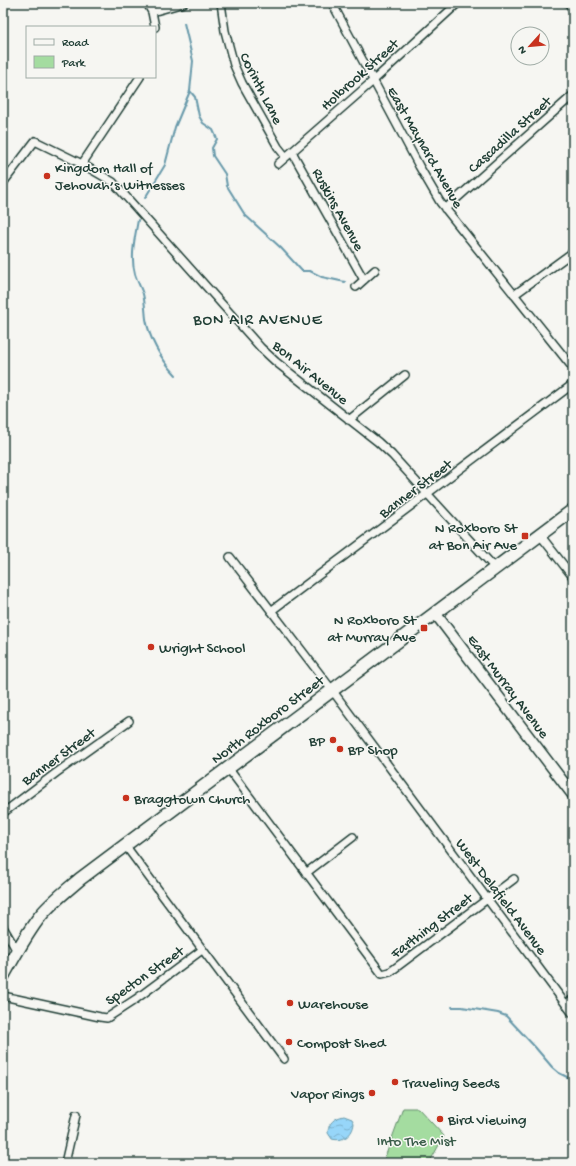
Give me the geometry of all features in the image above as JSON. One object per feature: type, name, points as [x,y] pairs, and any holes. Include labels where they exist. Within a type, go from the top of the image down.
[{"type":"main road","name":"North Roxboro Street","points":[[3,976],[24,939],[41,915],[56,899],[80,879],[573,510]]},
{"type":"street","points":[[147,3],[152,12],[155,26]]},
{"type":"street","points":[[152,12],[184,3]]},
{"type":"street","name":"Corinth Lane","points":[[221,3],[225,31],[234,65],[242,83],[278,147],[286,157]]},
{"type":"street","name":"East Maynard Avenue","points":[[332,3],[419,166],[445,209],[573,368]]},
{"type":"street","name":"Holbrook Street","points":[[278,164],[374,80],[458,3]]},
{"type":"street","points":[[568,3],[573,9]]},
{"type":"street","points":[[82,164],[139,78]]},
{"type":"street","name":"Cascadilla Street","points":[[445,209],[573,95]]},
{"type":"street","name":"Bon Air Avenue","points":[[3,183],[35,141],[104,176],[116,186],[261,348],[276,362],[392,455],[495,568]]},
{"type":"street","name":"Ruskins Avenue","points":[[292,152],[364,280]]},
{"type":"street","points":[[514,295],[573,252]]},
{"type":"street","points":[[356,287],[376,270]]},
{"type":"street","points":[[349,420],[405,375]]},
{"type":"street","name":"Banner Street","points":[[271,611],[573,384]]},
{"type":"street","points":[[540,534],[573,577]]},
{"type":"street","name":"West Delafield Avenue","points":[[230,557],[332,690],[573,1014]]},
{"type":"street","name":"East Murray Avenue","points":[[435,613],[573,795]]},
{"type":"street","name":"Banner Street","points":[[3,813],[128,722]]},
{"type":"street","points":[[228,768],[306,873],[353,837]]},
{"type":"street","points":[[125,845],[284,1059]]},
{"type":"street","name":"Farthing Street","points":[[306,873],[382,974],[390,972],[514,880]]},
{"type":"street","points":[[3,927],[17,951]]},
{"type":"street","name":"Specton Street","points":[[3,996],[107,1018],[136,999],[202,950]]},
{"type":"street","points":[[566,1004],[573,999]]},
{"type":"street","points":[[65,1163],[76,1115]]},
{"type":"green space","name":"Into The Mist","points":[[403,1108],[418,1108],[444,1136],[429,1163],[390,1163],[384,1160]]},
{"type":"water","points":[[344,1116],[352,1119],[354,1123],[352,1131],[347,1137],[336,1140],[332,1139],[328,1133],[330,1124],[337,1118]]},
{"type":"waterway","points":[[145,198],[165,165],[175,127],[190,91],[193,61],[184,23]]},
{"type":"waterway","points":[[190,91],[195,97],[199,116],[203,123],[213,130],[217,139],[212,148],[213,156],[225,174],[227,186],[245,215],[281,248],[302,271],[310,271],[322,277],[345,282]]},
{"type":"waterway","points":[[138,220],[133,261],[135,274],[143,294],[146,319],[153,342],[166,363],[176,375]]},
{"type":"waterway","points":[[452,1007],[462,1007],[498,1013],[506,1016],[552,1067],[559,1073],[573,1080]]},
{"type":"place","name":"Kingdom Hall of Jehovah’s Witnesses","points":[[47,176]]},
{"type":"place","name":"N Roxboro St at Bon Air Ave","points":[[525,536]]},
{"type":"place","name":"N Roxboro St at Murray Ave","points":[[424,628]]},
{"type":"place","name":"Wright School","points":[[151,647]]},
{"type":"place","name":"BP","points":[[333,740]]},
{"type":"place","name":"BP Shop","points":[[340,749]]},
{"type":"place","name":"Braggtown Church","points":[[126,798]]},
{"type":"place","name":"Warehouse","points":[[290,1003]]},
{"type":"place","name":"Compost Shed","points":[[289,1042]]},
{"type":"place","name":"Traveling Seeds","points":[[395,1082]]},
{"type":"place","name":"Vapor Rings","points":[[372,1093]]},
{"type":"place","name":"Bird Viewing","points":[[440,1119]]},
{"type":"district","name":"BON AIR AVENUE","points":[[258,318]]}]
